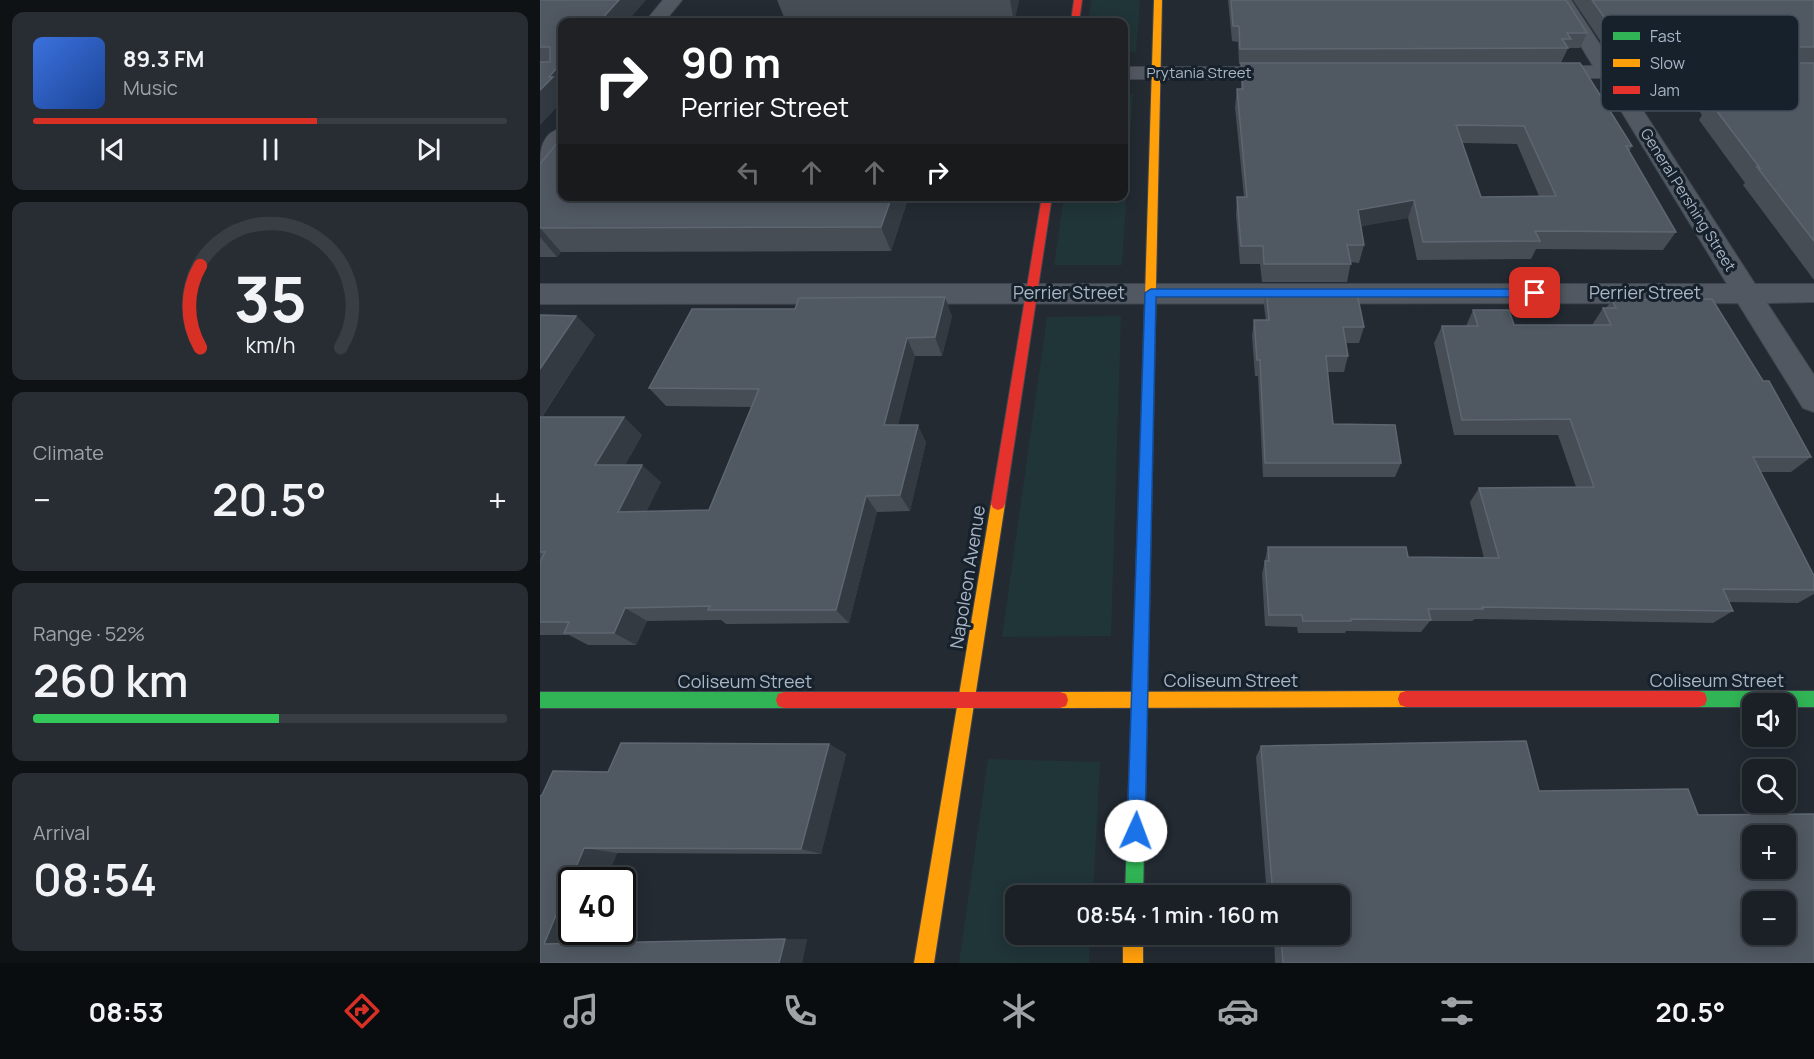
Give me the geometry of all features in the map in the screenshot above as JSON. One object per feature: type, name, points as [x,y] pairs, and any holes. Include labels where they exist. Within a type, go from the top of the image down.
[{"type":"street","points":[[657,18],[673,0]]},
{"type":"street","points":[[1076,18],[1078,0]]},
{"type":"street","points":[[1134,885],[1158,0]]},
{"type":"street","name":"General Pershing Street","points":[[1562,0],[1601,62]]},
{"type":"street","points":[[1522,72],[1601,71]]},
{"type":"street","points":[[1799,72],[1814,72]]},
{"type":"street","name":"Prytania Street","points":[[1128,74],[1298,73]]},
{"type":"street","name":"General Pershing Street","points":[[1632,111],[1814,400]]},
{"type":"street","points":[[540,162],[558,140]]},
{"type":"street","name":"Napoleon Avenue","points":[[924,963],[1046,201]]},
{"type":"street","name":"Perrier Street","points":[[540,294],[1814,293]]},
{"type":"street","name":"Coliseum Street","points":[[540,700],[1814,699]]},
{"type":"street","points":[[1133,945],[1133,963]]},
{"type":"green space","points":[[1091,0],[1140,0],[1136,52],[1128,52],[1128,18],[1089,18]]},
{"type":"green space","points":[[1128,94],[1133,94],[1128,172]]},
{"type":"green space","points":[[1063,201],[1126,201],[1122,265],[1054,265]]},
{"type":"green space","points":[[1121,316],[1111,636],[1002,637],[1047,317]]},
{"type":"green space","points":[[988,759],[1100,762],[1094,885],[1005,885],[1005,945],[1090,945],[1089,963],[959,963]]},
{"type":"building","points":[[540,0],[619,0],[603,18],[558,18],[558,67],[549,77],[553,77],[540,90],[540,62],[550,62],[550,47],[540,47]]},
{"type":"building","points":[[1231,0],[1566,0],[1587,33],[1567,33],[1571,39],[1562,39],[1568,48],[1240,49],[1239,26],[1233,26]]},
{"type":"building","points":[[1592,0],[1814,0],[1814,47],[1799,47],[1799,15],[1603,15]]},
{"type":"building","points":[[1241,63],[1580,63],[1601,97],[1601,111],[1610,111],[1632,146],[1626,146],[1676,232],[1535,231],[1540,241],[1423,242],[1414,200],[1358,210],[1364,245],[1347,245],[1351,264],[1264,264],[1263,246],[1241,246],[1237,197],[1247,197],[1237,89],[1243,89]],"holes":[[[1456,125],[1524,126],[1556,196],[1481,197]]]},
{"type":"building","points":[[1799,63],[1814,63],[1814,241],[1757,167],[1760,168],[1717,111],[1799,111]]},
{"type":"building","points":[[558,142],[558,201],[890,201],[881,227],[540,228],[540,164]]},
{"type":"building","points":[[1266,289],[1356,289],[1364,327],[1343,327],[1348,356],[1326,356],[1333,424],[1395,425],[1401,463],[1265,463],[1260,360],[1257,360],[1254,320],[1269,320]]},
{"type":"building","points":[[945,297],[935,337],[907,338],[884,425],[918,425],[900,495],[866,496],[836,610],[708,610],[710,606],[625,608],[614,633],[564,633],[569,622],[540,622],[540,562],[545,552],[540,552],[540,417],[624,417],[595,465],[642,465],[618,512],[709,510],[759,389],[649,388],[692,309],[795,309],[799,298]]},
{"type":"building","points":[[1712,299],[1763,381],[1769,381],[1811,457],[1753,457],[1814,576],[1814,590],[1723,589],[1733,611],[1482,607],[1483,609],[1428,609],[1431,620],[1351,619],[1351,621],[1303,621],[1302,615],[1269,615],[1265,561],[1269,561],[1268,547],[1406,547],[1408,557],[1499,558],[1479,488],[1594,487],[1570,419],[1462,420],[1442,326],[1478,326],[1473,310],[1509,310],[1514,325],[1611,325],[1603,308],[1616,308],[1612,300]]},
{"type":"building","points":[[540,315],[576,316],[540,369]]},
{"type":"building","points":[[1526,741],[1539,791],[1688,789],[1698,815],[1814,814],[1814,963],[1283,963],[1282,945],[1350,945],[1350,885],[1272,885],[1261,746]]},
{"type":"building","points":[[621,743],[829,744],[801,849],[584,848],[576,867],[558,867],[558,910],[544,944],[636,945],[636,942],[785,939],[779,963],[540,963],[540,796],[553,771],[608,772]]},
{"type":"traffic: fast","points":[[1134,885],[1147,428]]},
{"type":"traffic: fast","points":[[1699,699],[1814,699]]},
{"type":"traffic: fast","points":[[540,700],[784,700]]},
{"type":"traffic: slow","points":[[1147,428],[1158,0]]},
{"type":"traffic: slow","points":[[924,963],[998,504]]},
{"type":"traffic: slow","points":[[1060,700],[1406,699]]},
{"type":"traffic: slow","points":[[1133,945],[1133,963]]},
{"type":"traffic: jam","points":[[1076,18],[1078,0]]},
{"type":"traffic: jam","points":[[998,504],[1046,201]]},
{"type":"traffic: jam","points":[[1406,699],[1699,699]]},
{"type":"traffic: jam","points":[[784,700],[1060,700]]},
{"type":"route","points":[[1136,831],[1151,293],[1535,293]]}]
